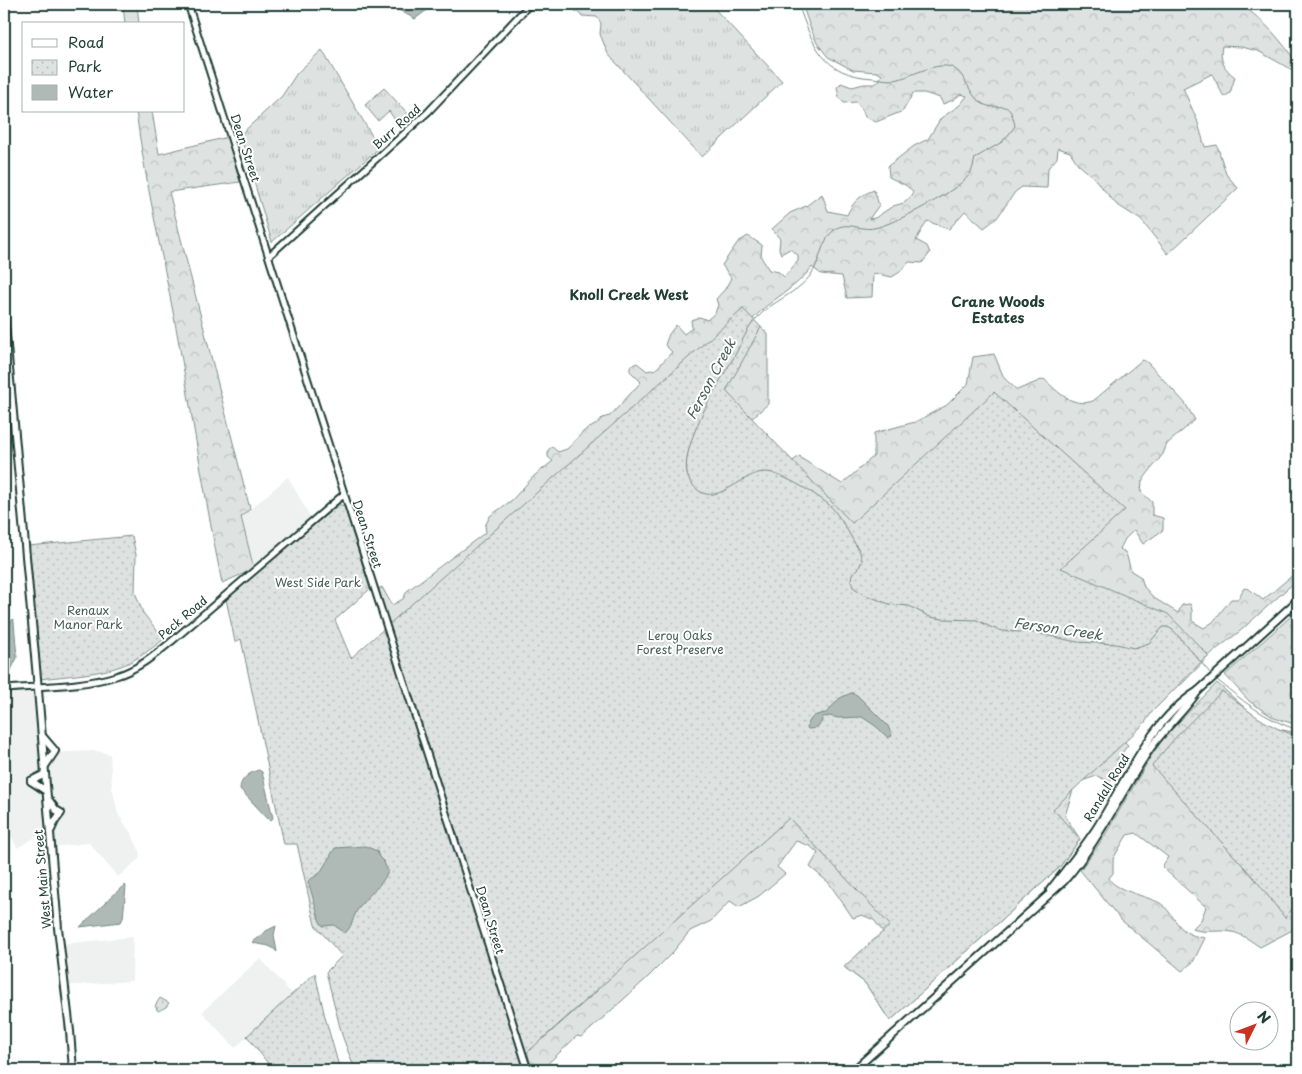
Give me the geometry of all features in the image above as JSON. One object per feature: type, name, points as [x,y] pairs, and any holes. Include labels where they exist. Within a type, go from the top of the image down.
[{"type":"main road","name":"West Main Street","points":[[4,313],[51,831],[58,928],[73,1070]]},
{"type":"main road","name":"Randall Road","points":[[854,1070],[1039,902],[1052,893],[1081,860],[1101,831],[1148,752],[1198,691],[1298,600]]},
{"type":"main road","points":[[42,736],[55,751],[45,766]]},
{"type":"main road","points":[[45,774],[31,781],[47,794],[56,810],[61,812],[54,821],[51,831]]},
{"type":"street","name":"Dean Street","points":[[188,4],[343,495],[528,1070]]},
{"type":"street","name":"Burr Road","points":[[269,256],[428,112],[530,4]]},
{"type":"street","name":"Peck Road","points":[[4,689],[98,680],[118,676],[146,660],[172,641],[343,495]]},
{"type":"shaded area","points":[[288,477],[312,520],[254,569],[241,517]]},
{"type":"shaded area","points":[[37,688],[48,830],[17,848],[4,821],[4,691]]},
{"type":"shaded area","points":[[96,751],[110,754],[112,787],[118,814],[131,833],[139,850],[140,858],[118,877],[89,843],[53,847],[45,753]]},
{"type":"shaded area","points":[[133,937],[132,981],[66,986],[61,944]]},
{"type":"shaded area","points":[[260,958],[292,994],[235,1048],[202,1012]]},
{"type":"green space","points":[[123,4],[137,4],[139,22],[125,22]]},
{"type":"green space","points":[[567,4],[710,4],[782,81],[702,157],[608,54],[600,34],[601,23],[597,17],[582,16]]},
{"type":"green space","points":[[802,4],[1240,4],[1272,32],[1298,65],[1296,72],[1258,51],[1241,47],[1222,46],[1221,56],[1223,64],[1235,77],[1230,93],[1224,97],[1212,74],[1183,88],[1197,120],[1205,147],[1217,145],[1226,174],[1238,188],[1168,254],[1141,220],[1116,204],[1093,177],[1078,164],[1070,152],[1058,148],[1057,158],[1048,168],[1047,188],[1022,187],[1015,192],[997,218],[984,228],[965,211],[949,229],[927,221],[916,240],[927,246],[930,253],[922,263],[909,262],[900,272],[892,277],[873,273],[872,297],[847,298],[842,276],[821,274],[812,267],[806,275],[753,319],[695,421],[392,626],[388,620],[378,589],[382,587],[392,605],[403,599],[407,591],[486,532],[485,526],[490,516],[512,500],[534,476],[553,461],[548,457],[548,450],[552,447],[558,452],[567,449],[584,431],[597,424],[602,418],[610,416],[641,382],[630,371],[630,366],[637,363],[647,371],[656,369],[672,352],[665,345],[669,334],[676,325],[684,334],[692,328],[691,320],[700,317],[707,320],[715,313],[718,305],[716,299],[725,289],[731,278],[722,265],[738,242],[748,236],[762,245],[761,257],[769,270],[779,272],[784,277],[798,261],[798,255],[790,249],[781,254],[779,249],[780,239],[772,229],[790,213],[806,206],[822,194],[828,211],[847,215],[857,200],[874,190],[879,205],[869,219],[875,218],[893,206],[904,203],[911,197],[913,191],[889,177],[888,166],[914,146],[928,139],[941,118],[960,105],[967,96],[961,94],[943,104],[940,98],[924,93],[913,93],[903,111],[876,122],[865,117],[862,109],[856,102],[844,103],[839,97],[837,87],[841,83],[852,87],[874,84],[878,82],[882,75],[877,72],[853,70],[828,57],[817,43]]},
{"type":"green space","points":[[322,50],[379,148],[272,242],[240,135],[282,96],[297,73]]},
{"type":"green space","points":[[384,88],[413,119],[401,129],[389,111],[378,121],[365,105]]},
{"type":"green space","points":[[136,112],[152,112],[159,154],[228,137],[240,182],[169,192],[250,509],[241,517],[254,569],[222,583],[174,317]]},
{"type":"green space","name":"Leroy Oaks Forest Preserve","points":[[743,309],[761,327],[726,391],[852,523],[994,392],[1125,510],[1061,568],[1168,614],[1208,655],[1152,712],[1144,724],[1053,809],[1080,839],[1059,868],[890,1021],[865,983],[844,967],[890,925],[789,818],[521,1058],[524,1070],[355,1070],[342,1035],[326,972],[342,956],[315,925],[297,844],[284,844],[241,639],[235,642],[226,599],[338,505],[342,505],[345,508],[370,589],[335,620],[351,658]]},
{"type":"green space","points":[[759,325],[768,334],[768,404],[752,418],[743,414],[708,423]]},
{"type":"green space","points":[[994,354],[1004,378],[1017,390],[1044,379],[1066,398],[1085,403],[1093,401],[1142,360],[1147,362],[1185,403],[1195,420],[1167,444],[1163,454],[1142,481],[1141,492],[1152,502],[1152,515],[1163,518],[1163,530],[1143,544],[1134,530],[1125,539],[1120,549],[1126,553],[1131,571],[1141,577],[1144,587],[1154,598],[1178,613],[1182,605],[1190,604],[1192,621],[1204,628],[1213,622],[1231,599],[1238,599],[1244,588],[1249,589],[1263,600],[1294,574],[1298,579],[1239,632],[1213,652],[1124,741],[1128,745],[1117,760],[1120,765],[1110,782],[1097,776],[1075,783],[1065,816],[1080,839],[1059,868],[890,1021],[865,983],[844,967],[883,932],[874,920],[862,915],[853,918],[829,883],[810,867],[818,853],[810,846],[796,841],[777,867],[785,874],[759,896],[739,907],[730,901],[711,921],[690,931],[673,952],[646,979],[582,1037],[577,1036],[541,1070],[532,1070],[523,1035],[544,1038],[597,991],[594,973],[785,466],[800,456],[842,484],[874,456],[874,433],[915,422],[947,405],[968,384],[973,357]]},
{"type":"green space","name":"Renaux Manor Park","points":[[132,536],[136,555],[135,592],[143,613],[164,639],[127,664],[112,669],[40,679],[28,546]]},
{"type":"green space","points":[[1298,610],[1298,660],[1292,685],[1298,692],[1298,725],[1274,718],[1249,701],[1225,675]]},
{"type":"green space","points":[[1217,683],[1255,717],[1278,729],[1298,733],[1298,927],[1260,947],[1236,933],[1192,929],[1201,920],[1206,907],[1162,867],[1168,857],[1136,833],[1127,835],[1113,859],[1113,873],[1109,878],[1112,882],[1123,889],[1160,903],[1168,910],[1181,928],[1193,935],[1205,938],[1193,962],[1182,971],[1121,920],[1080,870],[1102,840],[1164,737]]},
{"type":"green space","points":[[1222,691],[1267,723],[1298,736],[1298,901],[1285,918],[1255,879],[1152,766],[1177,736]]},
{"type":"green space","points":[[315,973],[340,1070],[273,1070],[247,1036]]},
{"type":"green space","points":[[160,998],[169,1003],[158,1011],[155,1006]]},
{"type":"water","points":[[363,4],[426,4],[427,10],[415,19],[399,10],[375,9]]},
{"type":"water","points":[[13,619],[17,658],[10,672],[4,674],[4,632]]},
{"type":"water","points":[[851,693],[857,695],[888,726],[892,736],[888,738],[877,727],[862,717],[823,717],[818,726],[808,729],[807,727],[812,718],[826,713],[840,698]]},
{"type":"water","points":[[259,770],[262,772],[273,818],[270,821],[240,789],[240,785],[246,776]]},
{"type":"water","points":[[365,846],[377,851],[388,872],[382,882],[358,909],[345,933],[334,925],[323,926],[320,922],[308,881],[320,873],[335,848]]},
{"type":"water","points":[[124,885],[126,886],[121,922],[80,927]]},
{"type":"water","points":[[276,926],[274,935],[277,952],[271,947],[252,942],[266,931]]},
{"type":"waterway","name":"Ferson Creek","points":[[798,4],[815,45],[831,64],[842,71],[856,76],[893,80],[939,66],[951,67],[961,74],[974,96],[983,104],[1007,108],[1013,117],[1015,126],[1002,142],[975,158],[971,172],[965,179],[927,205],[874,228],[843,226],[834,230],[829,235],[810,276],[798,288],[763,312],[747,331],[700,418],[688,454],[686,469],[690,481],[699,491],[708,494],[717,493],[756,474],[766,472],[781,476],[813,493],[834,510],[860,552],[862,560],[859,568],[852,574],[853,587],[863,594],[889,604],[909,606],[930,617],[977,620],[992,628],[1003,631],[1036,633],[1077,642],[1116,644],[1134,648],[1149,643],[1163,627],[1168,627],[1174,631],[1211,674]]},
{"type":"waterway","name":"Ferson Creek","points":[[1216,679],[1264,715],[1298,730]]},
{"type":"district","name":"Knoll Creek West","points":[[629,295]]},
{"type":"district","name":"Crane Woods Estates","points":[[998,310]]},
{"type":"park label","name":"West Side Park","points":[[318,583]]}]
